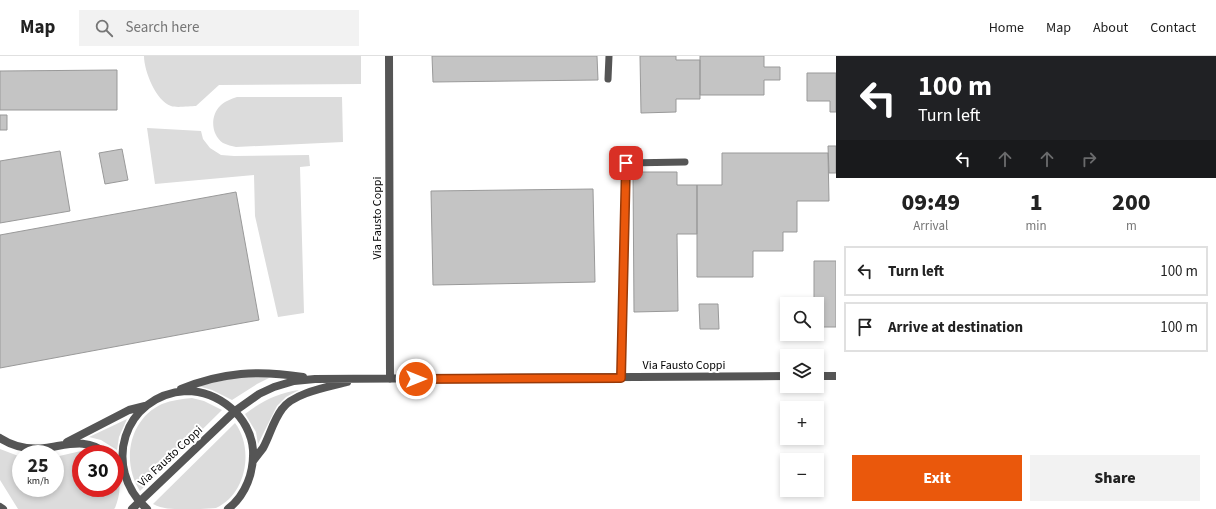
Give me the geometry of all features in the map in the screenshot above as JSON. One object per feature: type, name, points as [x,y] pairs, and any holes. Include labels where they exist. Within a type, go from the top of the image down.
[{"type":"street","name":"Via Fausto Coppi","points":[[389,56],[390,379]]},
{"type":"street","name":"Via Fausto Coppi","points":[[123,445],[128,429],[136,416],[146,406],[159,397],[201,381],[248,373],[276,373],[315,379]]},
{"type":"street","name":"Via Fausto Coppi","points":[[132,509],[235,411],[259,394],[274,386],[294,381],[315,379],[780,376]]},
{"type":"street","points":[[824,376],[836,376]]},
{"type":"street","points":[[253,461],[262,448],[275,419],[282,408],[292,400],[303,395],[355,379]]},
{"type":"street","name":"Via Fausto Coppi","points":[[175,392],[193,391],[206,394],[226,404],[235,411],[249,433],[253,461],[250,478],[242,494],[231,508]]},
{"type":"street","name":"Via Fausto Coppi","points":[[65,444],[129,410],[146,406]]},
{"type":"street","points":[[0,438],[16,446],[29,448],[45,448],[65,444],[85,443],[91,445]]},
{"type":"street","name":"Via Fausto Coppi","points":[[124,474],[130,489],[139,502],[147,509]]},
{"type":"street","points":[[0,506],[3,509]]},
{"type":"lane","points":[[608,79],[609,56]]},
{"type":"lane","points":[[621,378],[626,163],[685,162]]},
{"type":"shaded area","points":[[144,56],[361,56],[361,84],[219,85],[196,106],[173,107],[160,98],[152,85],[146,69]]},
{"type":"shaded area","points":[[237,97],[342,97],[343,142],[236,147],[225,144],[219,140],[216,135],[213,120],[217,110],[222,104]]},
{"type":"shaded area","points":[[147,128],[201,131],[203,139],[210,148],[221,155],[309,155],[310,166],[300,167],[304,313],[278,317],[255,216],[254,175],[155,184]]},
{"type":"shaded area","points":[[273,376],[232,400],[212,390],[198,386],[240,377]]},
{"type":"shaded area","points":[[299,390],[286,397],[277,406],[258,444],[256,432],[245,414],[270,398]]},
{"type":"shaded area","points":[[192,398],[204,401],[222,410],[140,491],[134,480],[130,455],[136,430],[142,420],[151,411],[162,404]]},
{"type":"shaded area","points":[[127,419],[119,437],[118,445],[109,445],[101,440],[89,437]]},
{"type":"shaded area","points":[[235,423],[241,433],[246,457],[241,482],[235,492],[226,501],[216,508],[205,509],[171,509],[153,504]]},
{"type":"shaded area","points":[[0,449],[12,454],[12,497],[64,497],[64,455],[72,453],[72,497],[118,497],[114,509],[18,509],[0,480]]},
{"type":"building","points":[[432,56],[597,56],[598,80],[433,82]]},
{"type":"building","points":[[640,56],[676,56],[676,60],[700,60],[700,99],[676,99],[676,112],[641,113]]},
{"type":"building","points":[[700,56],[764,56],[764,67],[780,67],[780,80],[764,80],[764,95],[700,95]]},
{"type":"building","points":[[117,70],[117,110],[0,110],[0,71]]},
{"type":"building","points":[[807,73],[836,73],[836,112],[830,112],[830,101],[807,101]]},
{"type":"building","points":[[0,115],[7,115],[7,130],[0,130]]},
{"type":"building","points":[[828,146],[836,146],[836,173],[829,173]]},
{"type":"building","points":[[122,149],[128,180],[105,184],[99,153]]},
{"type":"building","points":[[60,151],[70,211],[0,223],[0,161]]},
{"type":"building","points":[[722,153],[828,153],[829,201],[797,201],[797,232],[783,232],[783,251],[753,251],[753,277],[697,277],[697,185],[722,185]]},
{"type":"building","points":[[633,172],[677,172],[677,185],[697,185],[697,234],[677,234],[678,311],[634,312]]},
{"type":"building","points":[[593,189],[595,282],[433,285],[431,191]]},
{"type":"building","points":[[236,192],[259,320],[0,368],[0,235]]},
{"type":"building","points":[[814,261],[836,261],[836,327],[824,327],[824,297],[814,297]]},
{"type":"building","points":[[699,304],[718,304],[719,329],[700,329]]},
{"type":"route","points":[[416,379],[621,378],[626,163]]}]
